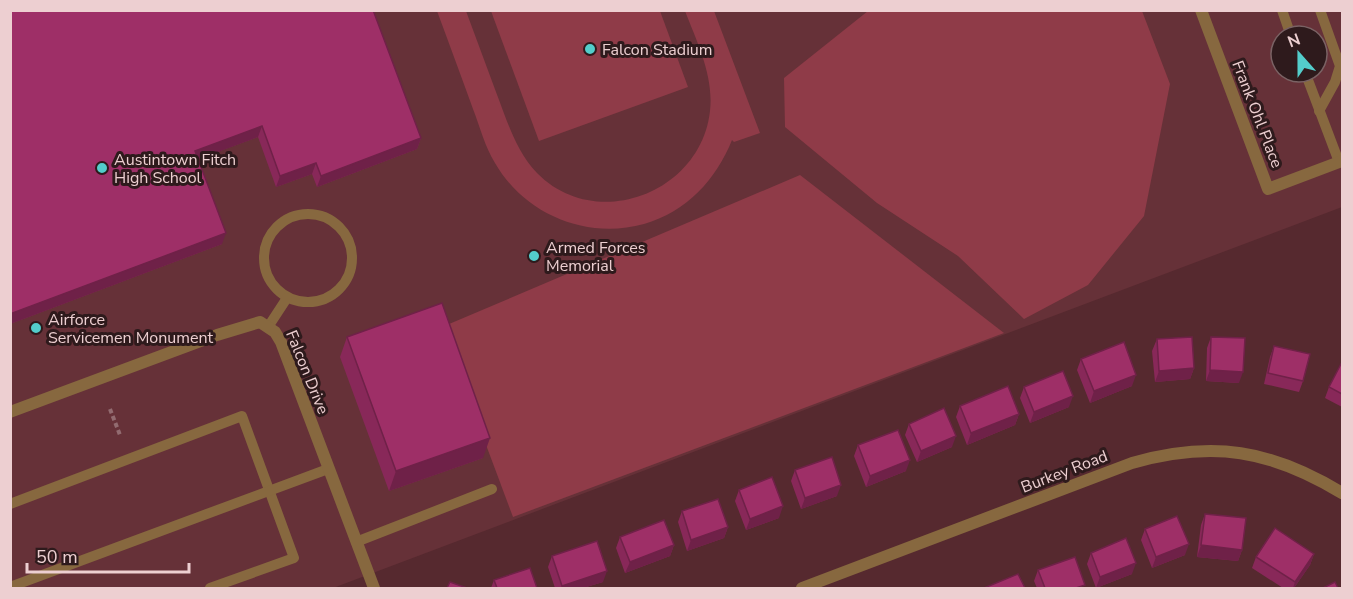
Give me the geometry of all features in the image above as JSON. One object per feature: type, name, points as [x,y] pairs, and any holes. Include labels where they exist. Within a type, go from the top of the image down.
[{"type":"street","name":"Frank Ohl Place","points":[[1201,10],[1269,189],[1341,161]]},
{"type":"street","name":"Falcon Drive","points":[[10,412],[243,326],[260,322],[275,332],[281,342],[374,588]]},
{"type":"street","name":"Burkey Road","points":[[802,588],[1132,463],[1162,455],[1200,450],[1257,456],[1290,465],[1342,493]]},
{"type":"lane","points":[[1319,111],[1335,82],[1340,66],[1320,10]]},
{"type":"lane","points":[[1309,84],[1341,161]]},
{"type":"lane","points":[[309,213],[322,216],[338,226],[350,243],[351,269],[346,281],[326,299],[300,302],[287,298],[268,280],[263,254],[266,241],[283,221],[295,215],[309,213]]},
{"type":"lane","points":[[268,327],[287,298]]},
{"type":"lane","points":[[10,504],[242,416],[294,558],[210,588]]},
{"type":"lane","points":[[10,586],[328,469]]},
{"type":"lane","points":[[356,542],[492,489]]},
{"type":"path","points":[[110,409],[120,435]]},
{"type":"shaded area","points":[[10,11],[1342,11],[1342,207],[333,588],[11,588]]},
{"type":"shaded area","points":[[437,11],[466,11],[517,145],[537,173],[561,191],[588,200],[615,201],[642,195],[667,182],[687,164],[702,140],[711,98],[707,72],[685,11],[714,11],[760,133],[734,142],[732,140],[717,168],[698,192],[686,203],[659,219],[622,228],[601,229],[559,219],[523,197],[495,163],[485,144]]},
{"type":"shaded area","name":"Falcon Stadium","points":[[491,11],[660,11],[688,87],[539,141]]},
{"type":"shaded area","points":[[868,11],[1142,11],[1170,84],[1144,216],[1088,285],[1024,319],[958,256],[877,203],[785,127],[784,78]]},
{"type":"shaded area","points":[[800,175],[1004,333],[513,517],[442,327]]},
{"type":"building","name":"Austintown Fitch High School","points":[[10,10],[373,10],[421,138],[321,176],[316,163],[280,176],[262,126],[195,151],[226,233],[10,314]]},
{"type":"building","points":[[442,303],[490,438],[396,471],[347,337]]},
{"type":"building","points":[[1192,337],[1194,368],[1159,371],[1157,339]]},
{"type":"building","points":[[1211,337],[1245,338],[1243,372],[1210,370]]},
{"type":"building","points":[[1124,342],[1136,375],[1094,391],[1081,359]]},
{"type":"building","points":[[1274,346],[1310,354],[1303,381],[1268,373]]},
{"type":"building","points":[[1342,362],[1342,394],[1329,387]]},
{"type":"building","points":[[1063,371],[1073,396],[1034,412],[1024,387]]},
{"type":"building","points":[[1008,386],[1019,414],[971,433],[960,406]]},
{"type":"building","points":[[944,408],[956,436],[921,451],[909,424]]},
{"type":"building","points":[[898,430],[910,460],[870,476],[858,445]]},
{"type":"building","points":[[832,457],[841,485],[805,498],[795,470]]},
{"type":"building","points":[[772,477],[783,506],[750,519],[739,490]]},
{"type":"building","points":[[718,499],[728,527],[691,540],[682,511]]},
{"type":"building","points":[[1205,514],[1246,518],[1242,550],[1201,545]]},
{"type":"building","points":[[1177,516],[1189,544],[1156,557],[1145,529]]},
{"type":"building","points":[[664,520],[674,545],[630,562],[620,537]]},
{"type":"building","points":[[1275,528],[1314,554],[1295,582],[1256,557]]},
{"type":"building","points":[[1126,538],[1136,563],[1100,577],[1091,553]]},
{"type":"building","points":[[597,541],[607,571],[562,586],[552,556]]},
{"type":"building","points":[[1075,557],[1085,585],[1076,588],[1045,588],[1038,570]]},
{"type":"building","points":[[530,568],[537,588],[497,588],[494,580]]},
{"type":"building","points":[[1018,574],[1025,588],[984,588]]},
{"type":"building","points":[[450,582],[467,588],[447,588]]},
{"type":"building","points":[[1335,582],[1338,588],[1323,588]]},
{"type":"place","name":"Falcon Stadium","points":[[590,49]]},
{"type":"place","name":"Austintown Fitch High School","points":[[102,168]]},
{"type":"place","name":"Armed Forces Memorial","points":[[534,256]]},
{"type":"place","name":"Airforce Servicemen Monument","points":[[36,328]]}]
